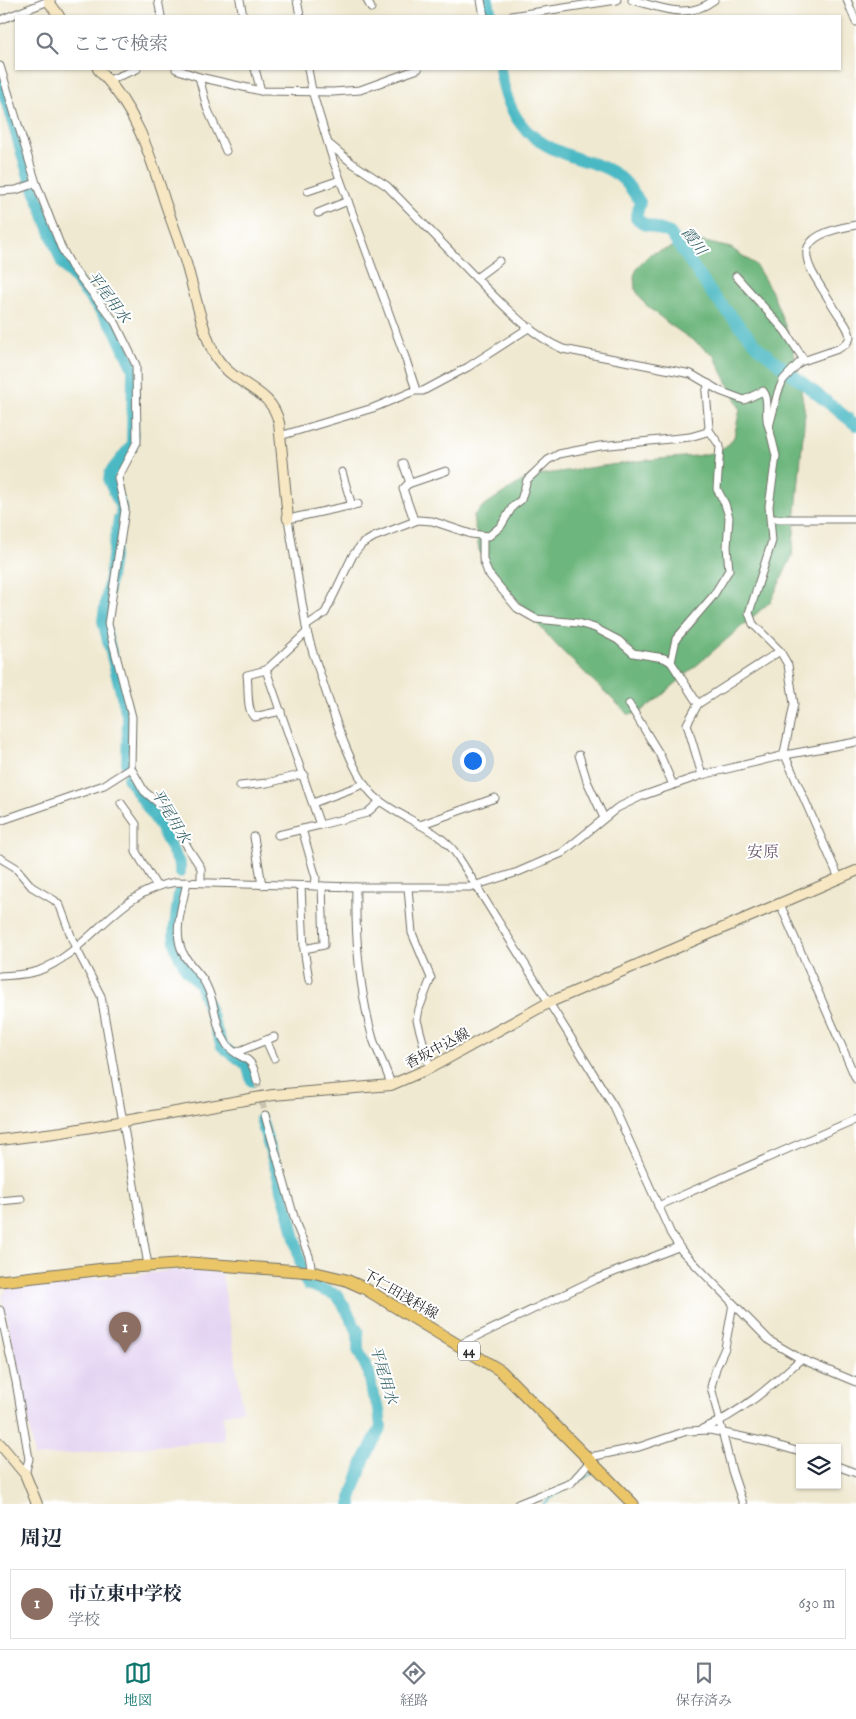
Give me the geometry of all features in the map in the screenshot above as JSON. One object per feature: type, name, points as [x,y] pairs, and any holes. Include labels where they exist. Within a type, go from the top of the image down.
[{"type":"main road","points":[[50,1],[58,15]]},
{"type":"main road","points":[[99,70],[124,100],[147,144],[211,348],[227,372],[262,394],[272,403],[277,415],[280,436],[288,519]]},
{"type":"main road","name":"香坂中込線","points":[[0,1140],[123,1122],[273,1096],[391,1085],[430,1068],[548,1003],[856,871]]},
{"type":"main road","name":"下仁田浅科線","points":[[0,1281],[191,1262],[312,1272],[346,1280],[364,1288],[487,1361],[513,1381],[633,1504]]},
{"type":"main road","points":[[0,1444],[25,1474],[37,1504]]},
{"type":"street","points":[[158,0],[161,15]]},
{"type":"street","points":[[240,0],[243,15]]},
{"type":"street","points":[[297,0],[300,15]]},
{"type":"street","points":[[367,0],[371,8]]},
{"type":"street","points":[[481,0],[484,15]]},
{"type":"street","points":[[518,15],[617,0]]},
{"type":"street","points":[[633,0],[677,13],[704,6],[714,0]]},
{"type":"street","points":[[847,0],[856,22]]},
{"type":"street","points":[[0,20],[50,1]]},
{"type":"street","points":[[0,66],[36,183],[66,258],[115,322],[137,372],[137,442],[118,478],[125,510],[108,624],[132,717],[131,768],[144,791],[170,813],[175,821],[188,848],[201,868],[201,882]]},
{"type":"street","points":[[109,80],[134,70]]},
{"type":"street","points":[[179,70],[200,77],[261,91],[350,92],[415,70]]},
{"type":"street","points":[[255,70],[261,91]]},
{"type":"street","points":[[308,70],[312,91],[328,144],[405,357],[415,387],[414,391]]},
{"type":"street","points":[[200,77],[210,116],[226,151]]},
{"type":"street","points":[[328,144],[352,163],[387,186],[503,306],[563,349],[691,374],[744,400],[764,390],[767,396],[766,419],[770,427],[776,456],[769,506],[772,541],[756,593],[751,601],[749,618],[780,651],[788,665],[794,694],[793,714],[785,755],[840,878]]},
{"type":"street","points":[[308,191],[340,180]]},
{"type":"street","points":[[0,182],[1,191],[16,190],[36,183]]},
{"type":"street","points":[[318,213],[348,201]]},
{"type":"street","points":[[770,427],[778,392],[794,368],[804,360],[838,349],[846,344],[850,338],[807,259],[808,245],[814,237],[823,232],[856,225]]},
{"type":"street","points":[[476,278],[499,261]]},
{"type":"street","points":[[736,276],[784,332],[804,360]]},
{"type":"street","points":[[280,436],[373,408],[414,391],[423,391],[461,371],[530,327]]},
{"type":"street","points":[[671,662],[676,639],[713,596],[725,579],[730,564],[727,547],[729,517],[717,489],[720,446],[709,430],[706,392],[709,384]]},
{"type":"street","points":[[281,710],[254,717],[249,709],[250,690],[247,675],[266,670],[326,613],[334,591],[357,549],[374,537],[414,520],[432,521],[483,537],[489,536],[501,526],[513,506],[521,500],[527,480],[533,472],[559,454],[600,446],[690,437],[709,430]]},
{"type":"street","points":[[403,463],[410,483]]},
{"type":"street","points":[[414,520],[404,489],[410,483],[446,471]]},
{"type":"street","points":[[342,472],[355,505],[288,519],[307,629],[352,761],[364,784],[380,801],[449,845],[476,885],[614,1108],[678,1247],[770,1341],[801,1359],[856,1382]]},
{"type":"street","points":[[771,519],[856,519]]},
{"type":"street","points":[[483,537],[483,559],[488,574],[504,591],[510,601],[528,616],[536,619],[578,623],[595,628],[618,640],[633,653],[656,655],[671,662],[698,704]]},
{"type":"street","points":[[702,775],[687,724],[698,704],[780,651]]},
{"type":"street","points":[[266,670],[304,774],[320,825]]},
{"type":"street","points":[[629,704],[660,755],[673,785]]},
{"type":"street","points":[[0,976],[40,970],[75,946],[125,904],[156,886],[187,882],[356,888],[453,888],[476,885],[532,866],[562,852],[604,818],[628,802],[673,785],[702,775],[785,755],[856,742]]},
{"type":"street","points":[[579,755],[587,782],[604,818]]},
{"type":"street","points":[[0,821],[41,805],[104,785],[131,768]]},
{"type":"street","points":[[240,786],[267,783],[304,774]]},
{"type":"street","points":[[313,803],[364,784]]},
{"type":"street","points":[[420,825],[495,798]]},
{"type":"street","points":[[278,835],[367,813],[380,801]]},
{"type":"street","points":[[121,803],[136,824],[136,852],[156,886]]},
{"type":"street","points":[[302,829],[318,886],[324,945],[304,949]]},
{"type":"street","points":[[254,837],[262,885]]},
{"type":"street","points":[[0,858],[15,867],[32,887],[54,900],[60,906],[75,946],[103,1001],[148,1265]]},
{"type":"street","points":[[187,882],[179,928],[179,944],[188,961],[208,988],[220,1029],[227,1045],[252,1064],[257,1081]]},
{"type":"street","points":[[301,886],[304,949],[309,980]]},
{"type":"street","points":[[356,888],[356,945],[362,984],[374,1039],[391,1085]]},
{"type":"street","points":[[408,888],[412,933],[431,978],[419,1009],[417,1020],[430,1068]]},
{"type":"street","points":[[780,904],[856,1079]]},
{"type":"street","points":[[237,1052],[274,1037]]},
{"type":"street","points":[[266,1040],[274,1058]]},
{"type":"street","points":[[265,1114],[296,1224],[310,1256],[312,1272]]},
{"type":"street","points":[[658,1206],[856,1120]]},
{"type":"street","points":[[0,1201],[22,1200]]},
{"type":"street","points":[[459,1345],[594,1280],[678,1247]]},
{"type":"street","points":[[733,1304],[725,1348],[711,1383],[732,1471],[743,1504]]},
{"type":"street","points":[[0,1310],[16,1382],[29,1459],[25,1474]]},
{"type":"street","points":[[518,1504],[571,1483],[580,1475],[594,1456],[699,1430],[720,1422],[762,1392],[801,1359]]},
{"type":"street","points":[[699,1430],[766,1442],[796,1451]]},
{"type":"street","points":[[841,1467],[856,1473]]},
{"type":"shaded area","points":[[179,1270],[222,1273],[243,1410],[223,1415],[224,1440],[34,1457],[27,1411],[2,1296],[8,1288]]},
{"type":"green space","points":[[696,240],[731,248],[755,264],[772,292],[793,346],[805,413],[792,556],[771,601],[659,698],[640,712],[629,715],[559,648],[491,572],[479,550],[473,516],[483,506],[530,476],[647,460],[695,456],[717,452],[729,444],[734,437],[740,409],[714,355],[669,324],[644,303],[635,289],[634,276],[638,266],[650,254]]},
{"type":"waterway","name":"霞川","points":[[488,0],[491,15]]},
{"type":"waterway","name":"霞川","points":[[500,70],[508,102],[523,126],[533,136],[559,152],[605,168],[624,180],[640,202],[636,218],[644,224],[670,233],[713,295],[759,348],[856,425]]},
{"type":"waterway","name":"平尾用水","points":[[0,79],[30,180]]},
{"type":"waterway","name":"平尾用水","points":[[34,188],[62,263],[114,328],[133,369],[132,445],[110,473],[109,481],[121,507],[121,512]]},
{"type":"waterway","name":"平尾用水","points":[[119,519],[103,621],[128,719],[127,765]]},
{"type":"waterway","name":"平尾用水","points":[[128,778],[158,823],[180,865],[180,872]]},
{"type":"waterway","name":"平尾用水","points":[[179,893],[174,934],[176,949],[186,969],[200,984],[222,1046],[247,1065],[252,1081]]},
{"type":"waterway","name":"平尾用水","points":[[261,1119],[290,1217],[301,1265]]},
{"type":"waterway","name":"平尾用水","points":[[304,1277],[307,1284],[337,1295],[344,1306],[358,1332],[358,1350],[369,1373],[373,1396],[379,1409],[381,1427],[364,1460],[351,1498],[351,1504]]},
{"type":"waterway","points":[[574,1484],[591,1474]]},
{"type":"waterway","points":[[543,1504],[561,1491]]},
{"type":"tunnel","points":[[257,1081],[265,1115]]},
{"type":"place","name":"市立東中学校","points":[[125,1353]]},
{"type":"district","name":"安原","points":[[763,851]]}]
